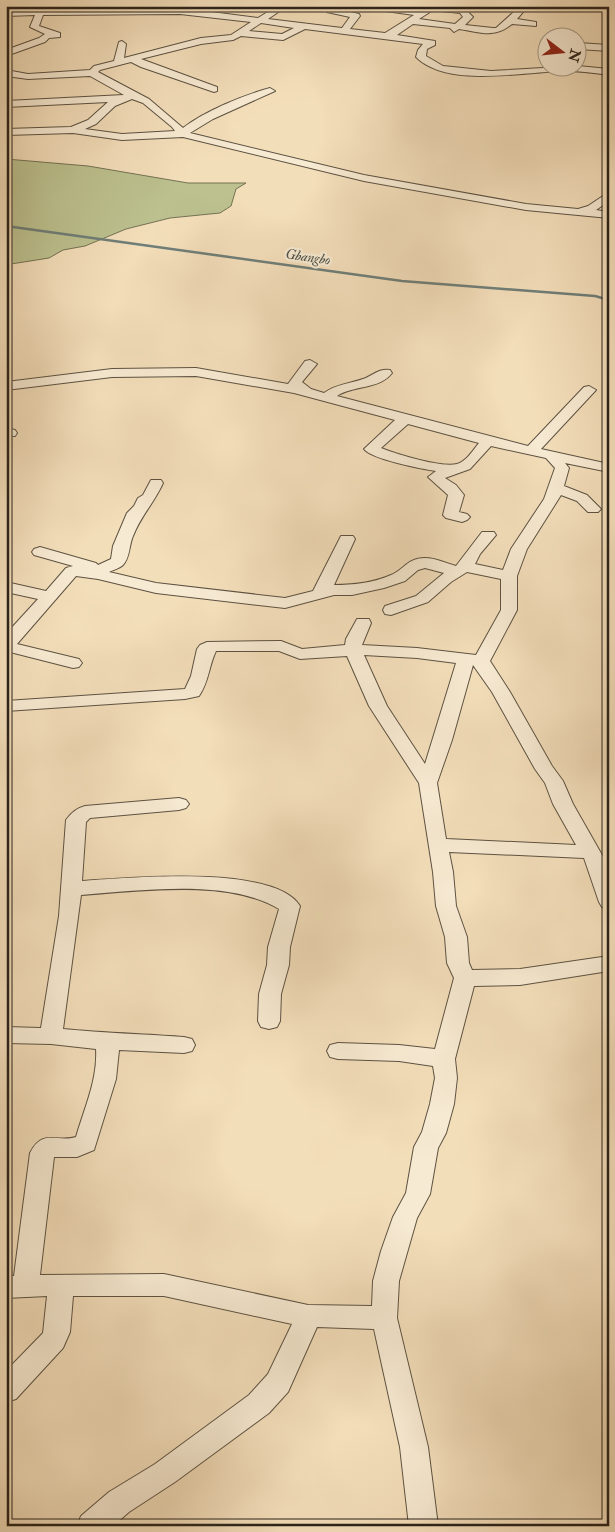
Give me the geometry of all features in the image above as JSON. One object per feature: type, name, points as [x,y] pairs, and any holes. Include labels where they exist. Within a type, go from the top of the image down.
[{"type":"street","points":[[206,13],[217,6]]},
{"type":"street","points":[[92,73],[97,68],[200,41],[233,37],[283,6]]},
{"type":"street","points":[[385,36],[392,34],[433,7],[466,11],[464,14],[469,17],[439,40],[425,45],[421,56],[445,70],[497,74],[567,68],[609,72]]},
{"type":"street","points":[[382,8],[423,14]]},
{"type":"street","points":[[6,13],[42,9],[168,9],[385,36],[439,40]]},
{"type":"street","points":[[6,53],[39,41],[46,36],[57,35],[34,27],[42,9]]},
{"type":"street","points":[[78,22],[84,9]]},
{"type":"street","points":[[330,10],[356,16],[344,31]]},
{"type":"street","points":[[411,21],[493,31],[499,30],[520,12]]},
{"type":"street","points":[[510,21],[533,24]]},
{"type":"street","points":[[241,33],[283,37],[305,26]]},
{"type":"street","points":[[118,63],[122,44]]},
{"type":"street","points":[[588,47],[609,48]]},
{"type":"street","points":[[132,59],[144,65],[214,89]]},
{"type":"street","points":[[6,73],[35,77],[78,72],[92,73],[146,101],[184,133]]},
{"type":"street","points":[[184,133],[232,106],[270,92]]},
{"type":"street","points":[[73,130],[92,122],[112,104],[132,95]]},
{"type":"street","points":[[6,104],[121,99]]},
{"type":"street","points":[[6,132],[73,130],[122,137],[184,133],[364,178],[512,205],[609,215]]},
{"type":"street","points":[[587,212],[609,195]]},
{"type":"street","points":[[306,392],[294,383],[310,364]]},
{"type":"street","points":[[6,386],[112,373],[196,372],[270,384],[326,396],[488,441],[609,468]]},
{"type":"street","points":[[326,396],[338,390],[368,382],[385,373]]},
{"type":"street","points":[[270,384],[298,378]]},
{"type":"street","points":[[532,450],[589,390]]},
{"type":"street","points":[[405,419],[371,449],[431,466],[454,470]]},
{"type":"street","points":[[462,517],[451,515],[456,495],[452,487],[435,477],[463,467],[488,441]]},
{"type":"street","points":[[551,455],[562,468]]},
{"type":"street","points":[[562,468],[591,464]]},
{"type":"street","points":[[428,783],[473,661],[508,610],[509,576],[520,549],[552,499],[562,468]]},
{"type":"street","points":[[73,663],[6,645],[72,571],[101,571],[117,562],[120,557],[121,546],[135,513],[141,508],[143,502],[150,498],[156,483]]},
{"type":"street","points":[[556,488],[582,498],[593,509]]},
{"type":"street","points":[[391,610],[422,599],[445,579],[461,569],[488,535]]},
{"type":"street","points":[[319,595],[333,574],[348,539]]},
{"type":"street","points":[[40,552],[156,588],[285,603],[332,590],[352,590],[378,585],[399,578],[412,566],[425,562],[509,576]]},
{"type":"street","points":[[6,587],[48,596]]},
{"type":"street","points":[[363,623],[355,640],[353,650],[378,706],[428,783],[443,872],[446,906],[456,937],[458,963],[465,978],[444,1059],[446,1078],[442,1104],[434,1132],[426,1148],[418,1194],[405,1217],[386,1282],[384,1318],[416,1451],[424,1526]]},
{"type":"street","points":[[6,706],[193,692],[203,667],[206,649],[212,646],[281,646],[300,654],[353,650],[416,653],[473,661],[500,692],[544,769],[554,782],[563,804],[588,852],[596,862],[609,902]]},
{"type":"street","points":[[51,1036],[70,916],[75,826],[80,816],[91,811],[179,804]]},
{"type":"street","points":[[437,845],[588,852]]},
{"type":"street","points":[[71,889],[213,883],[271,893],[286,902],[290,906],[282,927],[278,965],[270,994],[269,1021]]},
{"type":"street","points":[[465,978],[520,977],[560,969],[609,963]]},
{"type":"street","points":[[6,1035],[51,1036],[107,1042],[184,1045]]},
{"type":"street","points":[[107,1042],[108,1056],[105,1079],[86,1143],[77,1148],[47,1148],[42,1153],[16,1287],[61,1284],[164,1285],[308,1316],[384,1318]]},
{"type":"street","points":[[338,1051],[399,1053],[444,1059]]},
{"type":"street","points":[[6,1390],[54,1340],[57,1332],[61,1284]]},
{"type":"street","points":[[91,1526],[119,1502],[164,1473],[260,1404],[278,1383],[298,1343],[308,1316]]},
{"type":"green space","points":[[6,159],[88,166],[188,183],[246,183],[236,189],[231,206],[220,213],[170,218],[126,229],[85,246],[63,250],[49,258],[11,264],[6,263]]},
{"type":"waterway","name":"Gbangbo","points":[[6,226],[402,281],[595,296],[609,300]]}]
